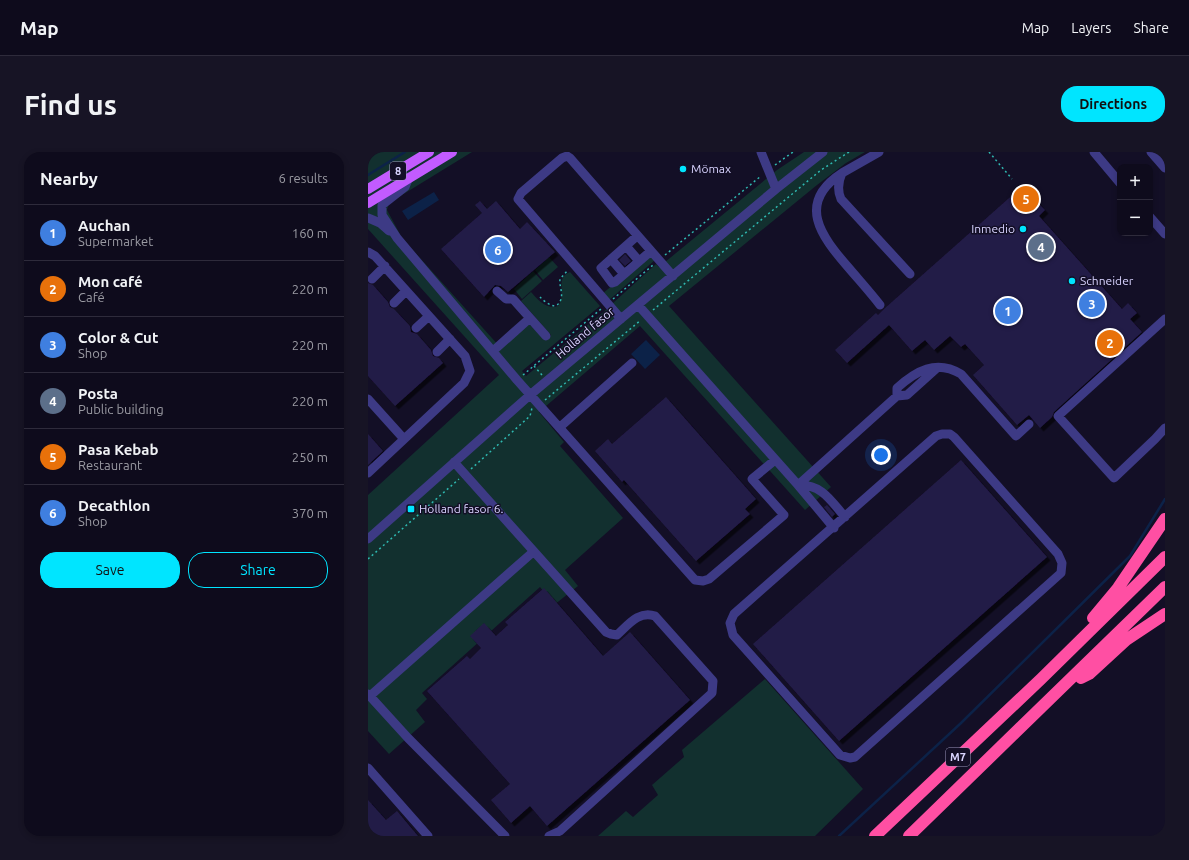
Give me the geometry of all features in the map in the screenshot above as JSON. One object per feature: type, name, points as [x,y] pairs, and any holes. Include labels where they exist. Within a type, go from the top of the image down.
[{"type":"highway","points":[[1041,679],[1052,661],[1118,588],[1165,518]]},
{"type":"highway","name":"M7","points":[[874,836],[1041,679],[1165,557]]},
{"type":"highway","name":"M7","points":[[909,836],[1063,688],[1165,587]]},
{"type":"highway","points":[[1063,688],[1089,674],[1126,640],[1165,614]]},
{"type":"main road","name":"8","points":[[368,189],[429,152]]},
{"type":"main road","name":"8","points":[[368,203],[452,152]]},
{"type":"street","name":"Holland fasor","points":[[368,538],[530,395],[776,189],[823,152]]},
{"type":"street","points":[[879,152],[829,182],[820,194],[818,212],[819,228],[827,243],[880,305]]},
{"type":"street","points":[[1094,152],[1117,179]]},
{"type":"street","points":[[1151,152],[1165,168]]},
{"type":"street","points":[[763,153],[776,189]]},
{"type":"street","points":[[621,319],[574,268],[518,199],[521,193],[562,158],[567,156],[637,236],[634,265],[612,283],[601,269],[637,236]]},
{"type":"street","points":[[842,173],[838,189],[841,199],[910,274]]},
{"type":"street","points":[[409,177],[405,187],[382,205],[382,215],[397,238],[530,395],[560,427],[692,578],[698,581],[709,579],[784,515],[752,479],[776,460]]},
{"type":"street","points":[[368,218],[380,223],[397,238]]},
{"type":"street","points":[[1153,220],[1165,234]]},
{"type":"street","points":[[368,252],[375,256],[385,266],[450,339],[468,362],[468,376],[464,383],[368,473]]},
{"type":"street","points":[[618,252],[634,265],[673,276]]},
{"type":"street","points":[[618,252],[634,265]]},
{"type":"street","points":[[372,279],[385,266]]},
{"type":"street","points":[[394,303],[406,291]]},
{"type":"street","points":[[498,291],[506,299],[513,299],[546,336]]},
{"type":"street","points":[[638,305],[798,485],[834,528]]},
{"type":"street","points":[[416,328],[429,316]]},
{"type":"street","points":[[493,351],[530,318]]},
{"type":"street","points":[[1165,319],[1058,416],[1114,478],[1165,428]]},
{"type":"street","points":[[437,352],[450,339]]},
{"type":"street","points":[[560,427],[632,363]]},
{"type":"street","points":[[798,485],[897,396],[907,395],[937,368]]},
{"type":"street","points":[[897,396],[897,388],[912,375],[924,369],[950,369],[961,374],[1016,436],[1029,424]]},
{"type":"street","points":[[368,399],[404,439]]},
{"type":"street","points":[[950,434],[1058,554],[1062,564],[1058,576],[855,757],[850,758],[840,755],[733,635],[730,627],[734,614],[834,528],[936,436],[950,434]]},
{"type":"street","points":[[454,462],[606,632],[617,635],[639,616],[650,614],[655,616],[713,681],[714,688],[712,693],[560,831],[549,836]]},
{"type":"street","points":[[798,485],[808,484],[819,489],[845,517]]},
{"type":"street","points":[[505,836],[413,744],[369,695],[533,552]]},
{"type":"street","points":[[368,768],[428,836]]},
{"type":"path","points":[[368,559],[530,416],[531,408],[539,404],[821,170],[849,152]]},
{"type":"path","points":[[989,152],[1012,179]]},
{"type":"path","points":[[540,297],[548,305],[552,306],[558,304],[561,299],[560,279],[574,268]]},
{"type":"green space","points":[[368,152],[472,152],[389,203],[387,210],[402,238],[500,347],[529,324],[545,340],[551,335],[521,301],[531,292],[546,305],[550,307],[558,306],[561,297],[563,278],[570,272],[600,306],[522,371],[526,376],[613,304],[656,264],[659,267],[777,170],[804,152],[865,152],[846,163],[817,185],[669,306],[831,487],[805,510],[640,326],[539,412],[564,442],[560,446],[623,518],[565,570],[578,586],[554,605],[540,587],[422,693],[427,699],[416,710],[425,722],[389,754],[368,731],[368,495],[499,375],[368,229]]},
{"type":"green space","points":[[650,254],[655,260],[608,301],[602,294]]},
{"type":"green space","points":[[549,257],[558,267],[543,280],[535,270]]},
{"type":"green space","points":[[533,271],[542,281],[522,299],[514,289]]},
{"type":"green space","points":[[765,679],[863,789],[815,836],[598,836],[626,811],[633,817],[658,795],[652,785],[684,757],[682,750]]},
{"type":"water","points":[[434,192],[439,200],[408,220],[402,211]]},
{"type":"water","points":[[646,340],[660,355],[645,369],[631,354]]},
{"type":"building","points":[[1017,191],[1022,198],[1025,195],[1034,205],[1037,201],[1045,210],[1039,216],[1122,309],[1128,303],[1137,313],[1130,319],[1142,332],[1054,412],[1052,417],[1040,428],[1029,415],[1017,425],[973,375],[984,365],[965,344],[961,347],[950,336],[934,350],[925,340],[912,351],[889,325],[847,363],[835,350],[876,313],[878,315]]},
{"type":"building","points":[[480,201],[487,209],[496,201],[520,229],[527,222],[555,252],[508,292],[501,286],[495,285],[484,297],[441,249],[482,213],[475,205]]},
{"type":"building","points":[[625,254],[631,261],[625,266],[619,260]]},
{"type":"building","points":[[368,283],[373,285],[388,302],[390,307],[394,309],[410,326],[411,332],[417,334],[431,350],[433,356],[439,358],[443,363],[395,406],[368,376]]},
{"type":"building","points":[[666,397],[756,499],[745,509],[750,514],[696,561],[624,480],[622,482],[595,451],[608,439],[612,444]]},
{"type":"building","points":[[368,434],[383,451],[368,465]]},
{"type":"building","points":[[961,460],[1047,557],[839,741],[753,644]]},
{"type":"building","points":[[827,505],[835,514],[832,517],[824,507]]},
{"type":"building","points":[[544,588],[603,656],[630,632],[690,700],[547,826],[530,806],[511,823],[491,800],[510,784],[427,691],[467,656],[470,659],[481,648],[470,636],[484,623],[496,636],[508,625],[505,622]]},
{"type":"building","points":[[368,800],[386,820],[397,811],[418,836],[368,836]]},
{"type":"waterway","points":[[368,175],[405,152]]},
{"type":"waterway","points":[[839,836],[960,724],[1130,556],[1165,499]]},
{"type":"place","name":"Mömax","points":[[683,169]]},
{"type":"place","name":"Pasa Kebab","points":[[1026,199]]},
{"type":"place","name":"Inmedio","points":[[1023,229]]},
{"type":"place","name":"Posta","points":[[1041,247]]},
{"type":"place","name":"Decathlon","points":[[498,250]]},
{"type":"place","name":"Schneider","points":[[1072,281]]},
{"type":"place","name":"Color & Cut","points":[[1092,304]]},
{"type":"place","name":"Auchan","points":[[1008,311]]},
{"type":"place","name":"Mon café","points":[[1110,343]]},
{"type":"place","name":"Holland fasor 6.","points":[[411,509]]}]
